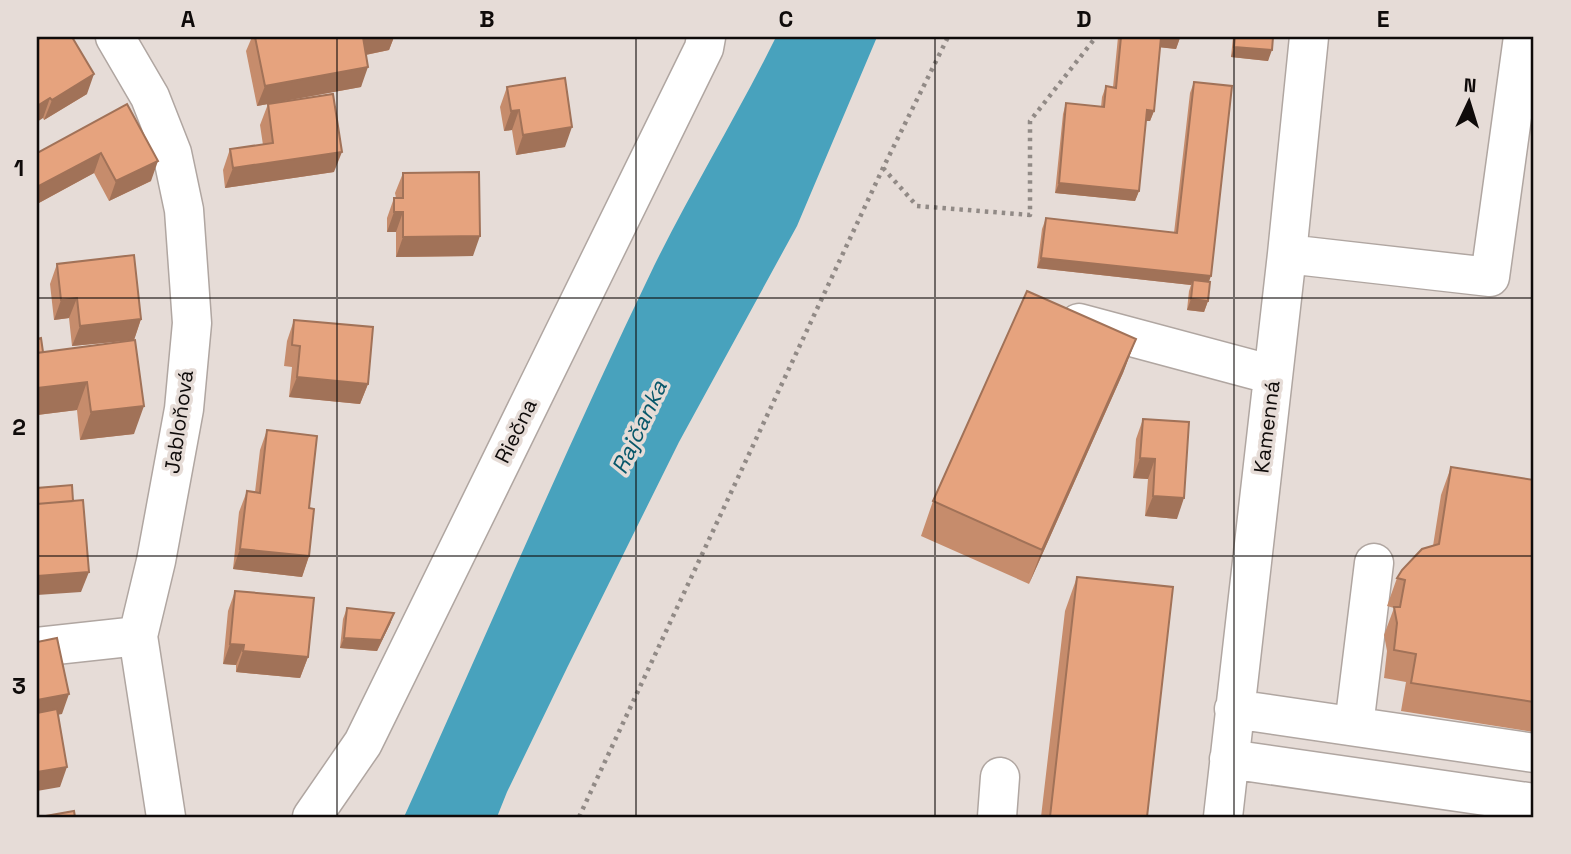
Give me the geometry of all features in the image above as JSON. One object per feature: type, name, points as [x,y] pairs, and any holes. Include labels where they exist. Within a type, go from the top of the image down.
[{"type":"street","name":"Jabloňová","points":[[115,37],[150,97],[172,153],[184,210],[192,323],[184,409],[156,561],[138,636],[166,817]]},
{"type":"street","name":"Riečna","points":[[312,817],[363,743],[704,48],[706,37]]},
{"type":"street","name":"Kamenná","points":[[1223,817],[1309,37]]},
{"type":"street","points":[[1287,254],[1490,277],[1523,37]]},
{"type":"street","points":[[1047,314],[1273,375]]},
{"type":"street","points":[[1354,726],[1374,563]]},
{"type":"street","points":[[37,647],[138,636]]},
{"type":"street","points":[[1234,709],[1534,753]]},
{"type":"street","points":[[1229,759],[1534,803]]},
{"type":"street","points":[[997,817],[1000,777]]},
{"type":"path","points":[[579,817],[883,167],[948,37]]},
{"type":"path","points":[[883,167],[917,206],[1030,215],[1030,121],[1096,37]]},
{"type":"water","name":"Rajčanka","points":[[776,37],[877,37],[797,226],[679,442],[497,817],[404,817],[621,334],[654,266]]},
{"type":"building","points":[[42,37],[72,37],[94,74],[52,100],[50,98],[37,106],[37,40]]},
{"type":"building","points":[[255,37],[363,37],[368,67],[265,86]]},
{"type":"building","points":[[1121,37],[1161,37],[1154,111],[1147,110],[1139,191],[1059,183],[1066,103],[1104,107],[1106,86],[1116,88]]},
{"type":"building","points":[[1235,37],[1273,37],[1272,50],[1234,47]]},
{"type":"building","points":[[565,78],[572,127],[523,135],[519,110],[511,111],[507,87]]},
{"type":"building","points":[[1194,82],[1232,86],[1211,276],[1041,258],[1046,218],[1177,233]]},
{"type":"building","points":[[333,94],[342,152],[233,168],[230,149],[273,143],[268,104]]},
{"type":"building","points":[[127,104],[158,161],[116,181],[101,153],[37,187],[37,153]]},
{"type":"building","points":[[479,172],[480,236],[403,237],[403,212],[394,212],[394,198],[403,198],[403,173]]},
{"type":"building","points":[[134,255],[141,319],[80,326],[77,298],[61,300],[57,264]]},
{"type":"building","points":[[1193,280],[1210,282],[1208,301],[1191,299]]},
{"type":"building","points":[[1027,291],[1136,339],[1042,550],[933,501]]},
{"type":"building","points":[[294,320],[373,327],[368,384],[297,377],[300,346],[292,345]]},
{"type":"building","points":[[41,338],[43,352],[37,353],[37,339]]},
{"type":"building","points":[[135,340],[144,406],[91,412],[87,382],[37,388],[37,353]]},
{"type":"building","points":[[1143,419],[1189,422],[1184,498],[1153,496],[1155,459],[1140,458]]},
{"type":"building","points":[[267,430],[317,436],[309,508],[314,509],[309,556],[240,549],[247,491],[260,493]]},
{"type":"building","points":[[1451,467],[1534,480],[1534,702],[1411,683],[1416,654],[1394,650],[1397,623],[1394,607],[1400,607],[1405,580],[1397,578],[1422,549],[1439,544]]},
{"type":"building","points":[[72,485],[73,501],[37,504],[37,488]]},
{"type":"building","points":[[83,500],[89,572],[37,576],[37,504]]},
{"type":"building","points":[[1077,577],[1173,587],[1147,817],[1050,817]]},
{"type":"building","points":[[235,591],[314,598],[308,657],[243,651],[244,645],[230,644]]},
{"type":"building","points":[[347,608],[394,613],[381,640],[344,638]]},
{"type":"building","points":[[57,638],[69,694],[37,700],[37,642]]},
{"type":"building","points":[[57,709],[67,767],[37,772],[37,713]]},
{"type":"building","points":[[74,811],[75,817],[40,817]]}]
